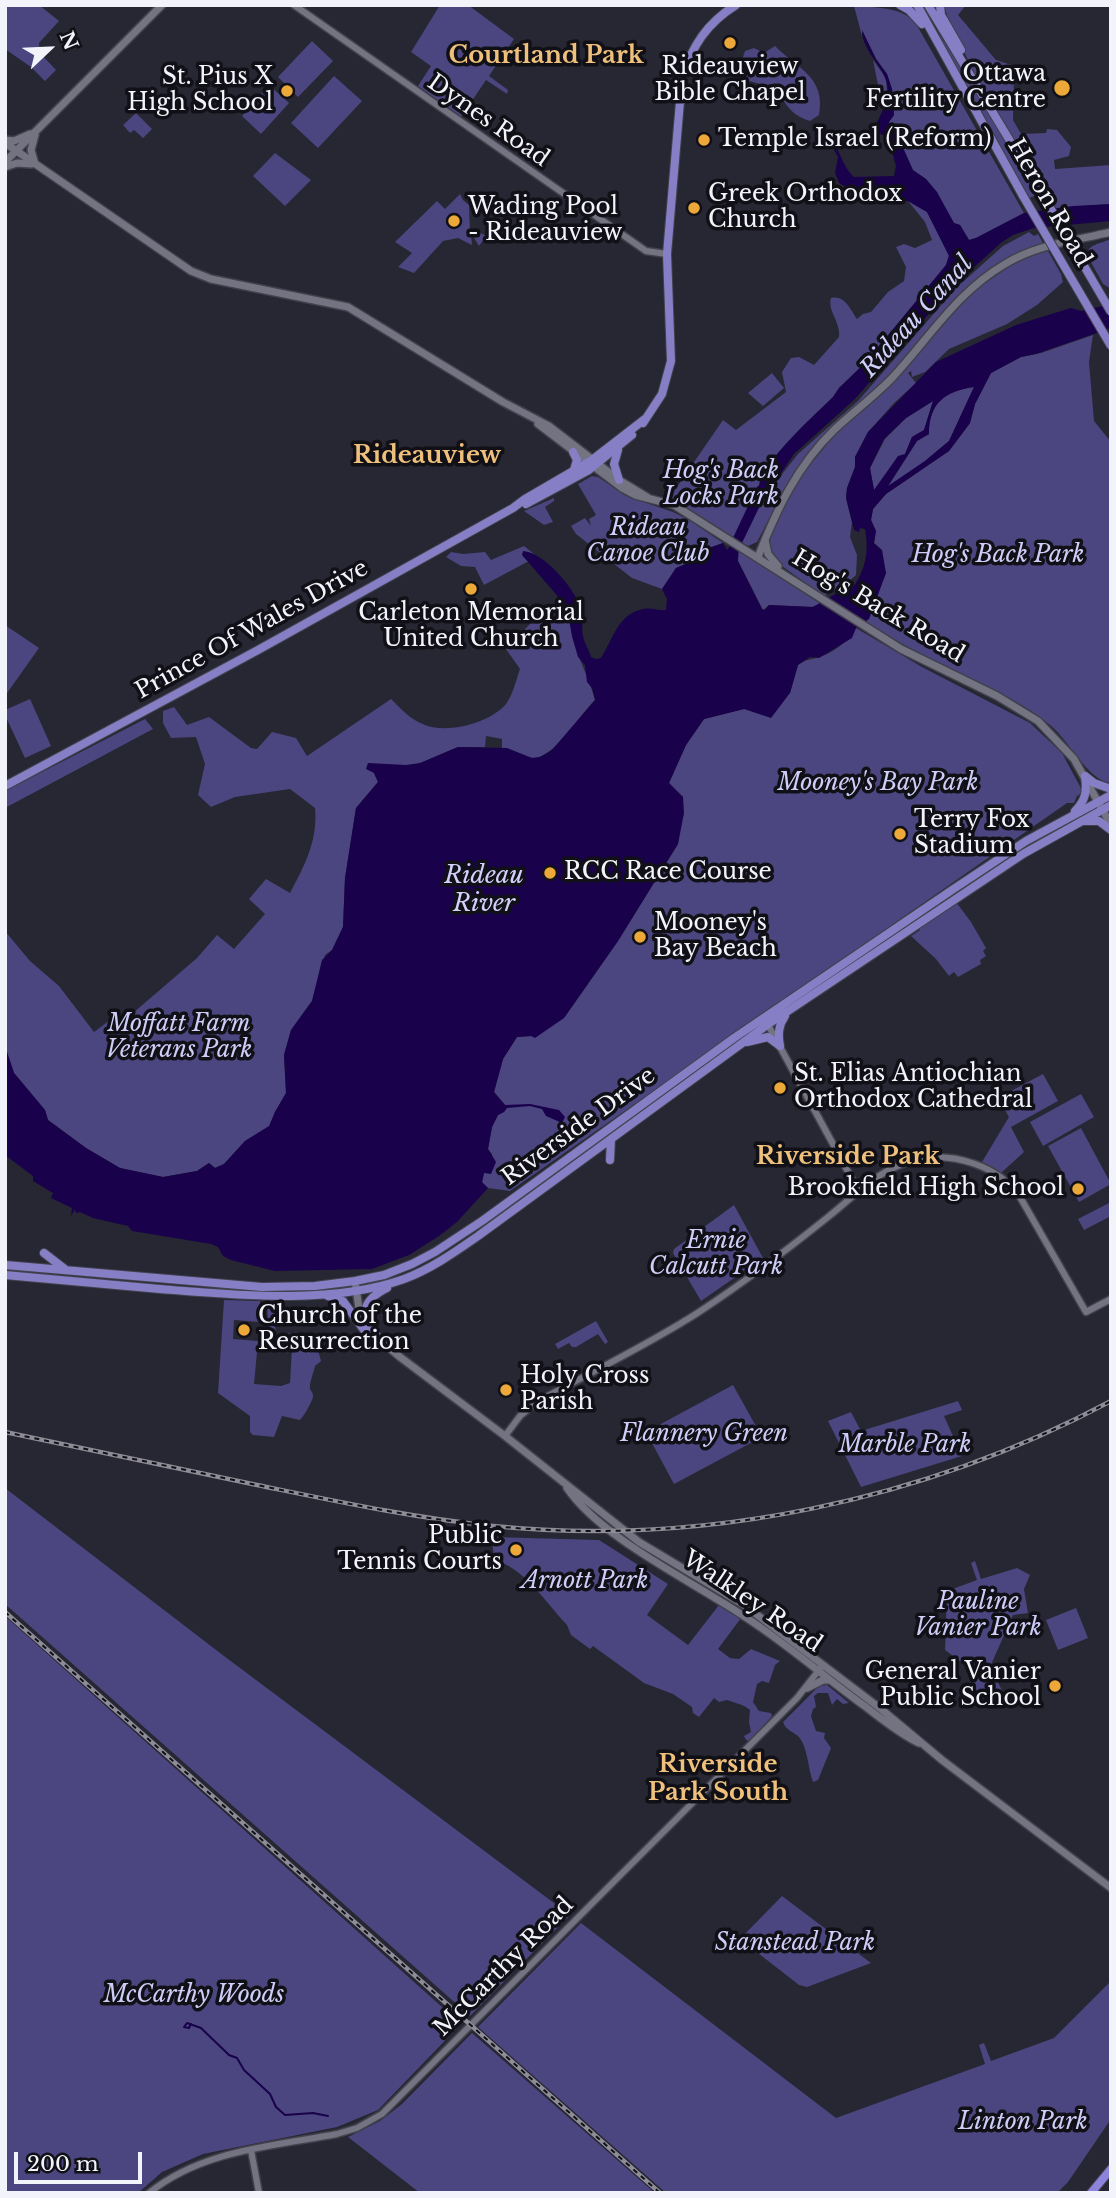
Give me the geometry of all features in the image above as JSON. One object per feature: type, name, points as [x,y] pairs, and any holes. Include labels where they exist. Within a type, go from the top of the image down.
[{"type":"highway","points":[[1091,2193],[1111,2168]]},
{"type":"main road","points":[[5,162],[162,5]]},
{"type":"main road","name":"Prince Of Wales Drive","points":[[515,507],[528,503],[621,445],[640,428],[662,394],[671,361],[667,254],[682,78],[690,54],[703,33],[716,18],[736,5]]},
{"type":"main road","points":[[900,5],[913,14],[935,40]]},
{"type":"main road","name":"Heron Road","points":[[916,5],[1111,346]]},
{"type":"main road","name":"Heron Road","points":[[928,5],[1111,312]]},
{"type":"main road","points":[[940,5],[941,15],[982,94]]},
{"type":"main road","points":[[5,141],[21,139],[37,131]]},
{"type":"main road","points":[[35,164],[31,150],[37,131]]},
{"type":"main road","points":[[5,141],[191,271],[211,279],[348,307],[533,419],[549,426],[592,463]]},
{"type":"main road","points":[[5,167],[21,162],[35,164]]},
{"type":"main road","points":[[758,557],[787,489],[806,461],[835,429],[893,377],[966,292],[1005,264],[1035,250],[1063,241],[1111,232]]},
{"type":"main road","points":[[533,419],[573,452],[592,463]]},
{"type":"main road","name":"Prince Of Wales Drive","points":[[5,786],[258,650],[515,507],[574,470],[592,463],[645,419]]},
{"type":"main road","points":[[619,480],[614,461],[621,445]]},
{"type":"main road","points":[[573,452],[577,460],[574,470]]},
{"type":"main road","name":"Hog's Back Road","points":[[592,463],[647,497]]},
{"type":"main road","name":"Hog's Back Road","points":[[592,463],[622,488],[674,505],[925,662],[1019,708],[1050,732],[1085,776],[1104,805],[1111,825]]},
{"type":"main road","points":[[744,548],[756,546],[765,539]]},
{"type":"main road","points":[[765,539],[768,555],[792,579]]},
{"type":"main road","points":[[1085,776],[1094,783],[1111,789]]},
{"type":"main road","points":[[1066,818],[1085,798],[1085,776]]},
{"type":"main road","name":"Riverside Drive","points":[[5,1265],[262,1287],[354,1286],[402,1268],[456,1240],[766,1022],[955,894],[1081,821],[1104,805],[1111,794]]},
{"type":"main road","name":"Riverside Drive","points":[[5,1275],[223,1294],[322,1294],[354,1286],[404,1279],[446,1257],[594,1152],[741,1044],[766,1022],[788,1012],[955,894],[1013,849],[1066,818],[1104,805]]},
{"type":"main road","points":[[1081,821],[1099,821],[1111,831]]},
{"type":"main road","points":[[780,1046],[780,1024],[788,1012]]},
{"type":"main road","points":[[741,1044],[765,1037],[780,1046]]},
{"type":"main road","points":[[594,1152],[610,1160],[611,1139]]},
{"type":"main road","points":[[36,1267],[43,1255],[66,1270]]},
{"type":"main road","points":[[380,1340],[369,1325],[365,1313],[366,1305],[375,1294],[404,1279]]},
{"type":"main road","points":[[354,1286],[355,1313],[363,1330]]},
{"type":"main road","name":"Walkley Road","points":[[354,1286],[362,1320],[380,1340],[565,1485],[578,1502],[619,1537],[726,1602],[911,1732],[1111,1888]]},
{"type":"main road","points":[[322,1294],[342,1301],[363,1330]]},
{"type":"main road","name":"Walkley Road","points":[[363,1330],[388,1351],[400,1357]]},
{"type":"main road","name":"Walkley Road","points":[[820,1668],[831,1681],[905,1736],[923,1744]]},
{"type":"main road","points":[[807,1688],[823,1681],[831,1681]]},
{"type":"street","name":"Dynes Road","points":[[294,5],[646,251],[667,254]]},
{"type":"street","points":[[766,1022],[858,1190]]},
{"type":"street","points":[[505,1436],[520,1416],[537,1402],[699,1312],[788,1248],[858,1190],[892,1168],[930,1158],[962,1162],[998,1174],[1020,1197],[1086,1312],[1111,1299]]},
{"type":"street","name":"McCarthy Road","points":[[149,2193],[185,2169],[208,2160],[347,2132],[382,2114],[807,1688],[820,1668]]},
{"type":"street","points":[[251,2150],[260,2193]]},
{"type":"green space","points":[[5,5],[39,5],[59,21],[39,43],[40,53],[56,70],[45,81],[31,67],[5,49]]},
{"type":"green space","points":[[440,5],[468,5],[514,39],[489,76],[508,90],[507,94],[486,80],[461,117],[418,86],[431,66],[411,52]]},
{"type":"green space","points":[[944,5],[966,5],[958,15],[996,60],[1014,66],[1013,120],[1021,134],[1057,130],[1071,147],[1069,156],[1054,160],[1055,169],[1111,165],[1111,204],[1056,208],[975,74],[949,22]]},
{"type":"green space","points":[[854,6],[894,10],[915,22],[1024,213],[969,240],[960,225],[954,223],[926,179],[913,171],[889,122],[894,115],[892,89],[887,74],[876,59],[863,32],[862,36]]},
{"type":"green space","points":[[923,9],[971,83],[1037,195],[1029,198],[980,115]]},
{"type":"green space","points":[[312,41],[333,61],[298,97],[278,77]]},
{"type":"green space","points":[[775,46],[808,75],[818,91],[819,115],[810,121],[791,110],[771,89],[744,79],[742,60],[745,51],[754,48],[764,53]]},
{"type":"green space","points":[[873,60],[886,78],[888,110],[883,110]]},
{"type":"green space","points":[[334,76],[362,101],[318,148],[291,123]]},
{"type":"green space","points":[[269,85],[289,103],[261,134],[242,116]]},
{"type":"green space","points":[[136,113],[152,129],[143,138],[134,130],[130,133],[123,125]]},
{"type":"green space","points":[[275,153],[311,180],[285,206],[253,176]]},
{"type":"green space","points":[[460,194],[469,205],[470,232],[475,230],[486,236],[479,246],[471,233],[472,245],[458,238],[443,241],[414,273],[398,267],[412,253],[395,242],[437,201],[445,209]]},
{"type":"green space","name":"Hog's Back Locks Park","points":[[908,201],[927,212],[949,255],[946,265],[866,362],[769,465],[735,538],[670,497],[723,420],[736,430],[786,392],[782,372],[791,358],[799,357],[814,365],[839,337],[831,298],[844,301],[857,319],[871,312],[888,292],[904,281],[906,267],[896,247],[904,244],[915,248],[932,240],[925,222]]},
{"type":"green space","points":[[1029,232],[1034,236],[1038,234],[1043,243],[993,268],[958,296],[886,380],[813,448],[785,488],[757,542],[748,546],[741,542],[767,488],[771,488],[798,454],[858,401],[956,288],[1003,246]]},
{"type":"green space","points":[[1111,241],[1111,289],[1103,284],[1087,255],[1092,246]]},
{"type":"green space","points":[[1047,249],[1063,282],[1037,305],[1007,324],[949,349],[925,372],[912,377],[911,371],[908,373],[916,383],[868,432],[855,457],[855,467],[846,498],[852,522],[850,537],[857,555],[856,575],[824,596],[779,564],[770,554],[768,541],[788,494],[839,430],[889,386],[945,318],[978,288],[1013,264]]},
{"type":"green space","name":"Hog's Back Park","points":[[1093,335],[1089,362],[1094,421],[1111,442],[1111,783],[1103,781],[1087,768],[1057,731],[1028,709],[866,623],[886,573],[874,543],[876,531],[871,520],[873,509],[886,494],[949,451],[970,423],[975,404],[991,373],[1021,357]]},
{"type":"green space","points":[[772,373],[784,388],[763,406],[748,393]]},
{"type":"green space","points":[[974,387],[949,441],[887,488],[917,441],[929,434],[932,414],[941,400],[947,395]]},
{"type":"green space","points":[[933,401],[924,430],[912,437],[905,454],[874,490],[870,468],[885,439],[906,418]]},
{"type":"green space","name":"Rideau Canoe Club","points":[[592,476],[598,477],[626,496],[689,520],[723,543],[692,554],[690,562],[676,568],[662,589],[632,578],[576,534],[571,526],[585,518],[591,526],[589,519],[596,515],[578,484]]},
{"type":"green space","points":[[554,498],[554,501],[545,507],[553,522],[544,525],[524,511]]},
{"type":"green space","points":[[524,546],[534,554],[528,552],[523,556],[529,561],[484,585],[475,567],[461,566],[446,557],[451,552],[485,552],[491,560]]},
{"type":"green space","points":[[738,550],[821,604],[811,607],[769,605],[763,610],[738,561]]},
{"type":"green space","name":"Moffatt Farm Veterans Park","points":[[570,622],[574,643],[595,700],[550,751],[530,758],[502,748],[502,739],[486,736],[485,747],[458,747],[421,763],[374,773],[378,782],[356,808],[345,878],[343,927],[332,950],[325,955],[312,1001],[291,1030],[284,1055],[286,1093],[270,1126],[245,1141],[224,1164],[215,1168],[209,1163],[197,1171],[163,1177],[120,1168],[86,1148],[48,1120],[45,1110],[14,1073],[5,1046],[5,931],[30,961],[59,986],[94,1032],[110,1020],[115,1022],[126,1019],[197,958],[217,935],[234,949],[265,914],[249,899],[266,879],[290,893],[312,842],[315,808],[290,789],[235,797],[211,807],[198,795],[205,764],[196,737],[171,738],[163,723],[163,711],[174,707],[187,725],[209,717],[251,748],[257,749],[272,732],[296,738],[307,756],[391,699],[411,717],[425,725],[445,728],[468,725],[490,717],[506,704],[520,669],[506,649],[530,624]]},
{"type":"green space","points":[[5,625],[39,648],[5,696]]},
{"type":"green space","name":"Mooney's Bay Park","points":[[856,628],[922,667],[1030,723],[1062,753],[1083,792],[1077,796],[1074,803],[1067,803],[510,1191],[488,1188],[482,1183],[484,1173],[493,1166],[492,1154],[488,1149],[492,1127],[498,1115],[507,1107],[494,1092],[503,1059],[517,1037],[531,1036],[564,1018],[618,941],[678,844],[683,797],[669,783],[686,745],[704,719],[790,693],[798,665],[835,649],[850,637]]},
{"type":"green space","points":[[30,699],[51,746],[25,758],[5,710]]},
{"type":"green space","points":[[145,719],[153,729],[5,808],[5,791]]},
{"type":"green space","points":[[956,902],[986,948],[983,951],[986,956],[980,960],[981,964],[958,977],[954,972],[949,976],[936,959],[911,936],[920,930],[918,927]]},
{"type":"green space","points":[[1043,1074],[1058,1101],[1011,1127],[1024,1152],[1001,1173],[982,1162],[1009,1117],[998,1098]]},
{"type":"green space","points":[[1081,1094],[1094,1117],[1043,1146],[1030,1122]]},
{"type":"green space","points":[[1081,1128],[1111,1184],[1079,1202],[1048,1146]]},
{"type":"green space","points":[[1111,1202],[1111,1216],[1084,1230],[1078,1219]]},
{"type":"green space","name":"Ernie Calcutt Park","points":[[734,1205],[763,1258],[701,1301],[673,1253],[674,1249]]},
{"type":"green space","points":[[224,1300],[260,1301],[259,1322],[234,1320],[233,1339],[258,1341],[254,1384],[281,1386],[290,1383],[292,1348],[271,1343],[269,1340],[269,1303],[273,1304],[274,1308],[276,1336],[297,1332],[301,1342],[308,1341],[318,1350],[321,1361],[315,1366],[311,1381],[310,1389],[313,1395],[310,1404],[300,1420],[282,1416],[274,1437],[253,1435],[250,1432],[250,1416],[218,1393]]},
{"type":"green space","points":[[596,1321],[608,1342],[605,1344],[598,1334],[576,1347],[569,1343],[558,1349],[555,1344]]},
{"type":"green space","name":"Flannery Green","points":[[733,1385],[762,1437],[674,1484],[646,1432]]},
{"type":"green space","name":"Marble Park","points":[[958,1401],[962,1410],[944,1416],[962,1456],[861,1487],[828,1421],[851,1412],[861,1431]]},
{"type":"green space","points":[[5,1488],[570,1915],[470,2016],[5,1604]]},
{"type":"green space","name":"Arnott Park","points":[[492,1537],[599,1540],[668,1584],[647,1615],[688,1645],[719,1605],[741,1618],[718,1649],[730,1658],[739,1659],[751,1649],[780,1661],[775,1665],[769,1683],[762,1681],[757,1684],[753,1702],[759,1711],[771,1713],[772,1716],[750,1741],[746,1740],[744,1736],[751,1732],[750,1710],[745,1706],[727,1700],[719,1702],[714,1698],[699,1717],[693,1713],[692,1707],[673,1694],[644,1683],[593,1646],[590,1649],[571,1635],[567,1625],[524,1577],[514,1569],[494,1561]]},
{"type":"green space","name":"Pauline Vanier Park","points":[[975,1561],[981,1579],[1017,1568],[1030,1575],[1024,1589],[1028,1613],[1013,1615],[990,1667],[1009,1704],[971,1690],[974,1671],[945,1650],[947,1591],[977,1580],[971,1563]]},
{"type":"green space","points":[[1076,1608],[1088,1638],[1058,1650],[1046,1620]]},
{"type":"green space","name":"McCarthy Woods","points":[[5,1616],[461,2024],[378,2110],[337,2127],[203,2154],[162,2172],[138,2193],[5,2193]]},
{"type":"green space","points":[[827,1685],[849,1703],[843,1704],[837,1699],[832,1705],[828,1693],[814,1696],[816,1707],[811,1716],[816,1731],[825,1733],[824,1738],[831,1748],[818,1780],[813,1782],[802,1742],[783,1722],[819,1686]]},
{"type":"green space","name":"Stanstead Park","points":[[782,1896],[871,1963],[807,1987],[799,1985],[740,1939]]},
{"type":"green space","name":"Linton Park","points":[[581,1923],[836,2118],[985,2064],[979,2045],[984,2043],[991,2061],[1054,2038],[1111,1981],[1111,2119],[1068,2182],[1057,2193],[666,2193],[478,2027]]},
{"type":"green space","points":[[472,2033],[655,2193],[420,2193],[348,2137],[380,2121],[402,2104]]},
{"type":"water","name":"Rideau Canal","points":[[862,30],[876,59],[887,74],[892,89],[894,115],[889,122],[891,129],[897,134],[913,170],[926,179],[937,192],[954,223],[960,225],[969,240],[1024,213],[1073,206],[1111,204],[1111,221],[1034,228],[1002,242],[952,287],[855,399],[794,454],[771,488],[767,487],[765,490],[759,488],[762,478],[778,453],[866,362],[946,265],[949,256],[927,212],[908,201],[872,202],[839,183],[835,173],[838,157],[825,133],[854,177],[894,176],[896,166],[888,137],[873,131],[883,110],[889,107],[888,88],[865,43]]},
{"type":"water","name":"Rideau River","points":[[1111,304],[1111,328],[1021,357],[991,373],[975,404],[970,423],[949,451],[886,494],[873,509],[871,520],[876,531],[874,543],[882,550],[886,573],[869,619],[856,628],[852,638],[819,658],[810,657],[798,665],[790,693],[771,718],[744,709],[704,719],[686,745],[669,783],[683,797],[684,813],[678,844],[618,941],[564,1018],[535,1038],[517,1037],[503,1059],[494,1092],[505,1105],[530,1104],[559,1110],[565,1117],[562,1123],[546,1116],[542,1109],[530,1106],[507,1108],[498,1115],[492,1127],[488,1149],[496,1162],[491,1174],[484,1173],[482,1182],[488,1188],[457,1222],[409,1255],[372,1269],[275,1271],[231,1260],[211,1244],[132,1231],[128,1226],[76,1213],[75,1209],[71,1216],[72,1208],[51,1198],[53,1193],[33,1181],[33,1176],[5,1155],[5,1046],[14,1073],[45,1110],[48,1120],[86,1148],[120,1168],[163,1177],[197,1171],[209,1163],[215,1168],[224,1164],[245,1141],[269,1126],[286,1093],[284,1055],[291,1030],[312,1001],[322,960],[332,950],[343,927],[345,878],[356,808],[378,782],[374,773],[366,769],[368,763],[420,763],[458,747],[507,748],[532,758],[540,757],[552,750],[595,700],[592,688],[587,682],[585,665],[578,657],[567,607],[522,555],[523,551],[532,553],[549,565],[572,591],[582,611],[584,641],[591,657],[596,659],[601,658],[617,628],[628,616],[646,609],[666,610],[667,599],[662,589],[676,568],[690,562],[692,554],[723,543],[727,550],[734,541],[739,544],[738,561],[762,609],[765,610],[769,605],[813,607],[849,586],[854,586],[864,566],[867,545],[865,529],[860,528],[859,532],[854,530],[846,498],[855,467],[855,457],[868,432],[936,362],[1016,325],[1071,308],[1081,311]],"holes":[[[974,387],[949,441],[888,486],[917,441],[929,434],[932,414],[941,400],[947,395]],[[933,401],[924,430],[912,437],[905,454],[898,456],[874,490],[870,468],[884,439],[906,418]]]},
{"type":"waterway","points":[[735,546],[765,485]]},
{"type":"waterway","name":"Rideau Canal","points":[[759,488],[765,490],[739,544],[734,541],[759,488]]},
{"type":"waterway","points":[[191,2024],[189,2028],[184,2027],[187,2023],[201,2028],[229,2055],[237,2058],[244,2070],[270,2094],[276,2107],[285,2115],[313,2113],[328,2116]]},
{"type":"railway","points":[[5,1432],[316,1497],[433,1518],[493,1526],[572,1531],[652,1529],[732,1522],[811,1509],[889,1490],[965,1466],[1039,1436],[1111,1401]]},
{"type":"railway","points":[[5,1612],[660,2193]]},
{"type":"place","name":"Rideauview Bible Chapel","points":[[730,43]]},
{"type":"place","name":"Ottawa Fertility Centre","points":[[1062,88]]},
{"type":"place","name":"St. Pius X High School","points":[[287,91]]},
{"type":"place","name":"Temple Israel (Reform)","points":[[704,140]]},
{"type":"place","name":"Greek Orthodox Church","points":[[694,208]]},
{"type":"place","name":"Wading Pool - Rideauview","points":[[454,221]]},
{"type":"place","name":"Carleton Memorial United Church","points":[[471,589]]},
{"type":"place","name":"Terry Fox Stadium","points":[[900,834]]},
{"type":"place","name":"RCC Race Course","points":[[550,873]]},
{"type":"place","name":"Mooney's Bay Beach","points":[[640,937]]},
{"type":"place","name":"St. Elias Antiochian Orthodox Cathedral","points":[[780,1088]]},
{"type":"place","name":"Brookfield High School","points":[[1078,1189]]},
{"type":"place","name":"Church of the Resurrection","points":[[244,1330]]},
{"type":"place","name":"Holy Cross Parish","points":[[506,1390]]},
{"type":"place","name":"Public Tennis Courts","points":[[516,1550]]},
{"type":"place","name":"General Vanier Public School","points":[[1055,1686]]},
{"type":"district","name":"Courtland Park","points":[[546,56]]},
{"type":"district","name":"Rideauview","points":[[427,456]]},
{"type":"district","name":"Riverside Park","points":[[848,1157]]},
{"type":"district","name":"Riverside Park South","points":[[718,1779]]}]
